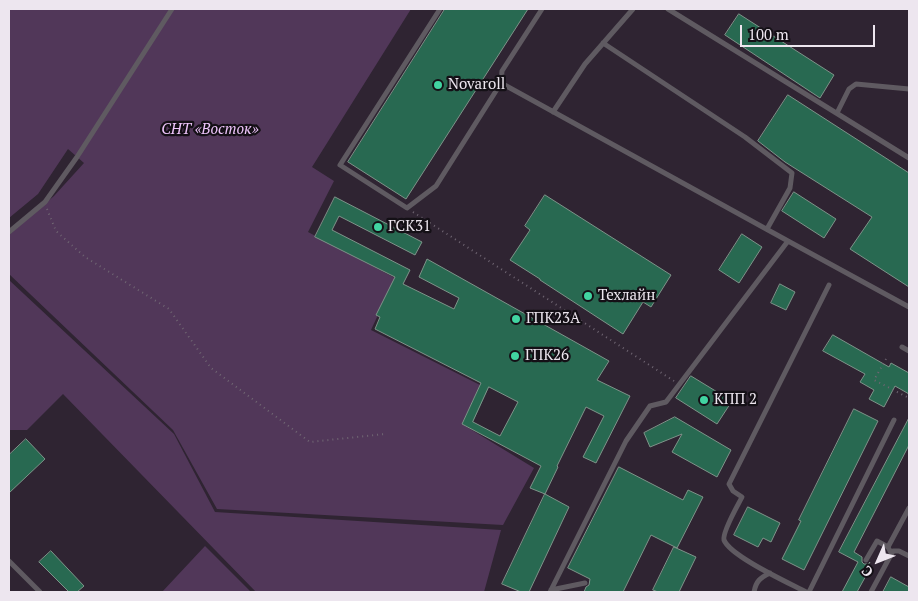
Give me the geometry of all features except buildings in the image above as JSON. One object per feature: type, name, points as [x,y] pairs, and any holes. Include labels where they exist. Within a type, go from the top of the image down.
[{"type":"lane","points":[[9,232],[45,202],[82,149],[172,9]]},
{"type":"lane","points":[[440,9],[340,165],[407,208],[436,186],[501,83],[502,71],[542,9]]},
{"type":"lane","points":[[553,112],[584,64],[633,9]]},
{"type":"lane","points":[[668,9],[909,158]]},
{"type":"lane","points":[[603,43],[745,137],[792,173],[790,188],[767,229]]},
{"type":"lane","points":[[501,83],[909,307]]},
{"type":"lane","points":[[837,113],[849,89],[856,84],[909,89]]},
{"type":"lane","points":[[551,591],[626,442],[650,406],[666,402],[788,240]]},
{"type":"lane","points":[[829,285],[729,484],[733,491],[742,497],[724,533],[724,540],[735,553],[807,592],[894,420]]},
{"type":"lane","points":[[902,347],[909,351]]},
{"type":"lane","points":[[871,592],[909,508]]},
{"type":"lane","points":[[866,560],[877,541],[890,550],[899,551],[909,556]]},
{"type":"lane","points":[[9,561],[40,592]]},
{"type":"lane","points":[[754,592],[756,584],[762,576],[770,573]]},
{"type":"lane","points":[[551,591],[585,583]]},
{"type":"path","points":[[45,202],[56,231],[84,257],[168,309],[211,368],[310,442],[385,434]]},
{"type":"path","points":[[407,208],[680,384]]},
{"type":"path","points":[[886,359],[874,380],[909,398]]},
{"type":"green space","name":"СНТ «Восток»","points":[[9,9],[411,9],[312,167],[334,181],[308,232],[395,278],[371,330],[480,385],[462,424],[534,468],[503,525],[217,509],[173,430],[9,274],[9,235],[54,196],[84,163],[68,149],[38,194],[9,218]]},
{"type":"green space","points":[[9,280],[174,434],[215,512],[501,530],[484,592],[256,592],[63,394],[27,430],[9,430]]},
{"type":"green space","points":[[205,546],[251,592],[162,592]]},
{"type":"place","name":"Novaroll","points":[[438,85]]},
{"type":"place","name":"ГСК31","points":[[378,227]]},
{"type":"place","name":"Техлайн","points":[[588,296]]},
{"type":"place","name":"ГПК23А","points":[[516,319]]},
{"type":"place","name":"ГПК26","points":[[515,356]]},
{"type":"place","name":"КПП 2","points":[[704,400]]}]
